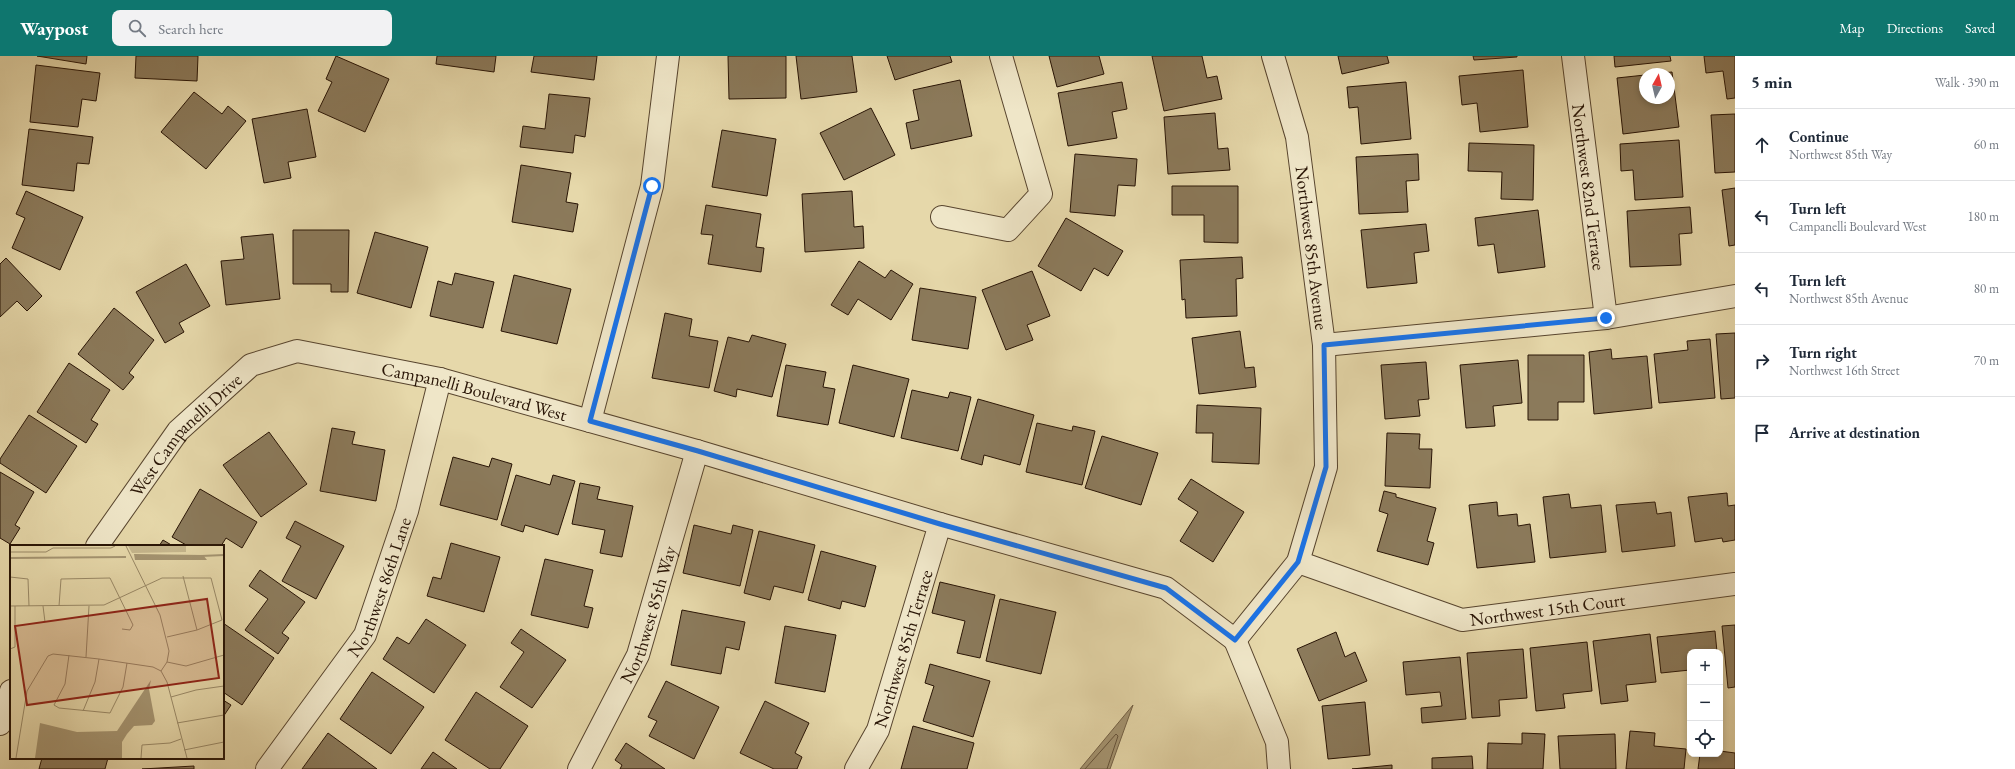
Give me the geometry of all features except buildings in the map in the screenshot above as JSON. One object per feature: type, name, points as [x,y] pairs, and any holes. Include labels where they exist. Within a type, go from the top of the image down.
[{"type":"street","points":[[590,421],[652,186],[668,56]]},
{"type":"street","points":[[942,217],[1008,230],[1040,194],[1001,56]]},
{"type":"street","name":"Northwest 85th Avenue","points":[[1235,640],[1298,562],[1326,467],[1324,345],[1298,137],[1273,56]]},
{"type":"street","name":"Northwest 82nd Terrace","points":[[1574,56],[1606,318]]},
{"type":"street","points":[[1324,345],[1606,318],[1735,296]]},
{"type":"street","name":"Campanelli Boulevard West","points":[[297,351],[440,379],[698,451],[940,524],[1166,588],[1235,640]]},
{"type":"street","name":"West Campanelli Drive","points":[[98,545],[178,431],[251,365],[297,351]]},
{"type":"street","name":"Northwest 86th Lane","points":[[267,769],[365,635],[407,511],[440,379]]},
{"type":"street","name":"Northwest 85th Way","points":[[579,769],[638,655],[698,451]]},
{"type":"street","name":"Northwest 85th Terrace","points":[[856,769],[878,730],[940,524]]},
{"type":"street","name":"Northwest 15th Court","points":[[1298,562],[1462,620],[1735,584]]},
{"type":"street","points":[[1235,640],[1276,742],[1279,769]]},
{"type":"street","points":[[0,724],[10,694]]},
{"type":"water","points":[[1133,705],[1110,769],[1080,769]]},
{"type":"route","points":[[652,186],[590,421],[698,451],[940,524],[1166,588],[1235,640],[1298,562],[1326,467],[1324,345],[1606,318]]}]
